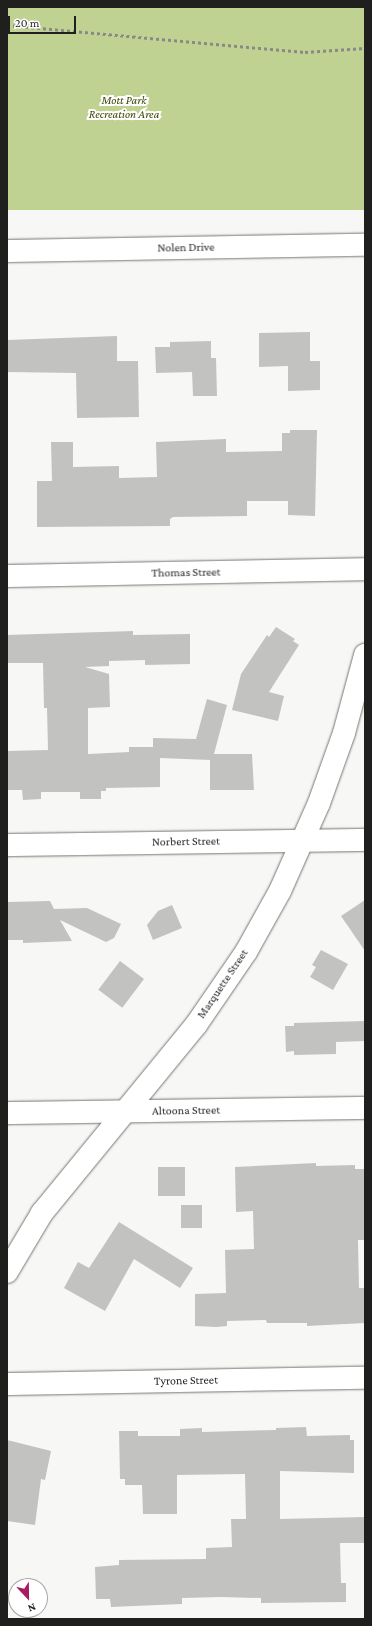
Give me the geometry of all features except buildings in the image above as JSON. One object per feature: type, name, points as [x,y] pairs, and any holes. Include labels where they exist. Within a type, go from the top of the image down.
[{"type":"street","name":"Nolen Drive","points":[[7,251],[365,245]]},
{"type":"street","name":"Thomas Street","points":[[7,576],[365,569]]},
{"type":"street","name":"Marquette Street","points":[[7,1272],[42,1213],[123,1112],[171,1057],[222,990],[280,891],[303,840],[336,759],[365,655]]},
{"type":"street","name":"Norbert Street","points":[[7,845],[365,840]]},
{"type":"street","name":"Altoona Street","points":[[7,1113],[365,1108]]},
{"type":"street","name":"Tyrone Street","points":[[7,1384],[365,1378]]},
{"type":"path","points":[[7,26],[305,52],[365,48]]},
{"type":"green space","name":"Mott Park Recreation Area","points":[[7,7],[365,7],[365,210],[7,210]]}]
